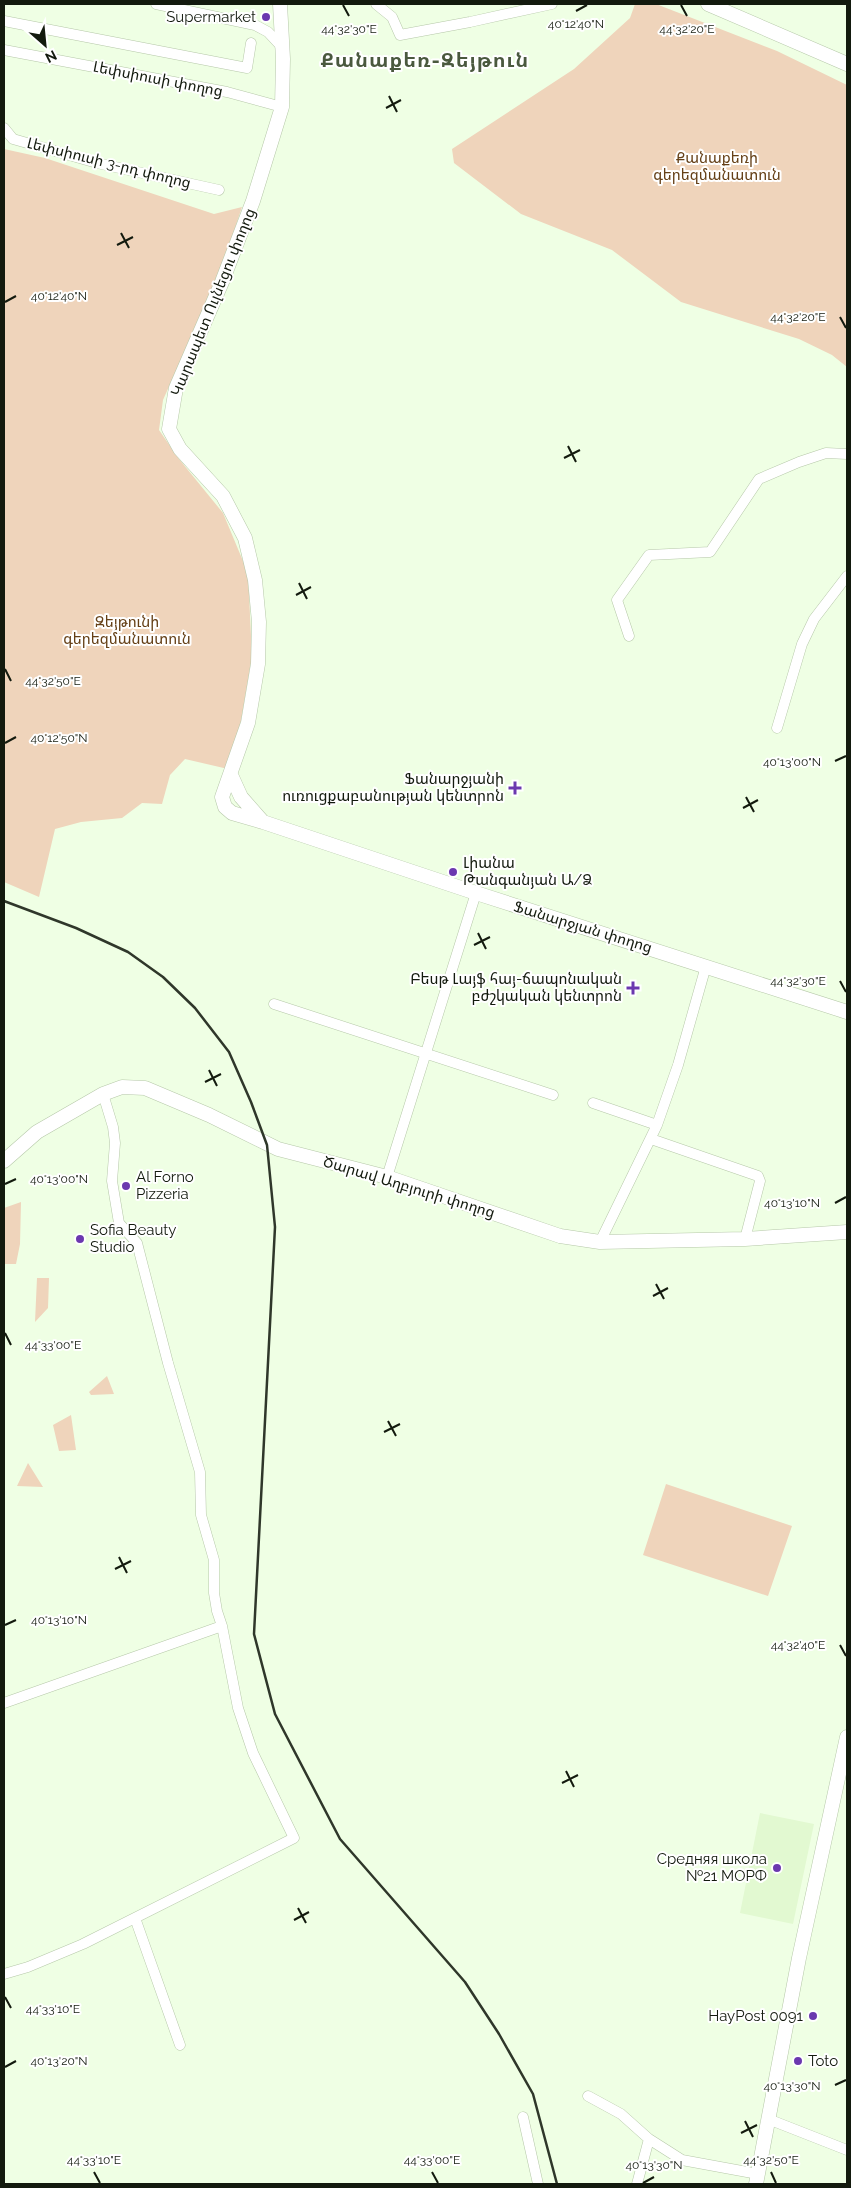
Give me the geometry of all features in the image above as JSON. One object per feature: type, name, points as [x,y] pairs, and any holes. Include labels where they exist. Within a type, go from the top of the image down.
[{"type":"street","points":[[156,4],[239,20],[268,32],[282,47]]},
{"type":"street","name":"Կարապետ Ուլնեցու փողոց","points":[[223,496],[180,448],[169,429],[176,388],[222,282],[253,201],[282,107],[280,4]]},
{"type":"street","points":[[376,4],[392,17],[400,35],[552,4]]},
{"type":"street","points":[[708,4],[847,62]]},
{"type":"street","points":[[718,4],[847,62]]},
{"type":"street","points":[[4,21],[247,68],[251,43]]},
{"type":"street","name":"Լեփսիուսի փողոց","points":[[4,50],[227,92],[282,107]]},
{"type":"street","name":"Լեփսիուսի 3-րդ փողոց","points":[[4,128],[13,139],[50,150],[97,163],[219,190]]},
{"type":"street","points":[[629,636],[617,600],[648,555],[710,552],[759,479],[826,453],[847,454]]},
{"type":"street","name":"Ֆանարջյան փողոց","points":[[223,496],[245,538],[255,580],[259,622],[258,664],[248,722],[222,797],[225,807],[232,813],[847,1012]]},
{"type":"street","points":[[777,728],[802,644],[814,619],[847,576]]},
{"type":"street","points":[[230,776],[241,797],[263,822]]},
{"type":"street","points":[[387,1177],[476,893]]},
{"type":"street","points":[[600,1242],[658,1125],[678,1065],[706,966]]},
{"type":"street","points":[[274,1004],[554,1095]]},
{"type":"street","name":"Ծարավ Աղբյուրի փողոց","points":[[4,1160],[37,1132],[103,1094],[122,1087],[145,1088],[209,1115],[267,1145],[387,1177],[560,1236],[600,1242],[745,1239],[847,1232]]},
{"type":"street","points":[[4,1974],[28,1967],[83,1944],[294,1838],[253,1753],[238,1708],[214,1593],[214,1560],[200,1515],[200,1472],[137,1243],[119,1223],[112,1181],[115,1143],[113,1126],[103,1094]]},
{"type":"street","points":[[593,1103],[658,1125]]},
{"type":"street","points":[[651,1139],[758,1176],[760,1181],[745,1239]]},
{"type":"street","points":[[4,1703],[222,1626]]},
{"type":"street","points":[[588,2096],[621,2114],[649,2139],[682,2160],[757,2179],[799,1958],[847,1744]]},
{"type":"street","points":[[135,1918],[180,2046]]},
{"type":"street","points":[[523,2117],[538,2184]]},
{"type":"street","points":[[768,2119],[847,2150]]},
{"type":"street","points":[[637,2184],[649,2139]]},
{"type":"shaded area","name":"Средняя школа №21 МОРФ","points":[[760,1813],[814,1824],[793,1924],[740,1913]]},
{"type":"green space","name":"Քանաքեռի գերեզմանատուն","points":[[635,4],[656,4],[777,51],[847,85],[847,367],[832,355],[799,339],[681,302],[612,250],[521,214],[454,163],[452,149],[574,69],[630,18]]},
{"type":"green space","name":"Զեյթունի գերեզմանատուն","points":[[4,149],[45,158],[214,214],[242,207],[222,267],[163,400],[159,430],[179,459],[223,513],[248,573],[252,657],[240,727],[228,769],[185,759],[170,775],[162,804],[142,803],[122,818],[81,822],[55,829],[39,897],[4,882]]},
{"type":"green space","points":[[21,1202],[20,1244],[16,1264],[4,1264],[4,1208]]},
{"type":"green space","points":[[37,1278],[49,1278],[48,1308],[35,1322]]},
{"type":"green space","points":[[107,1376],[114,1394],[91,1395],[89,1392]]},
{"type":"green space","points":[[71,1415],[76,1450],[59,1451],[53,1425]]},
{"type":"green space","points":[[28,1463],[43,1487],[17,1486]]},
{"type":"green space","points":[[666,1484],[792,1526],[768,1596],[643,1555]]},
{"type":"railway","points":[[4,901],[76,928],[128,952],[163,977],[195,1008],[229,1052],[251,1102],[267,1145],[275,1227],[254,1634],[275,1714],[340,1839],[465,1982],[499,2034],[533,2094],[557,2184]]},
{"type":"place","name":"Supermarket","points":[[266,17]]},
{"type":"place","name":"Ֆանարջյանի ուռուցքաբանության կենտրոն","points":[[515,788]]},
{"type":"place","name":"Լիանա Թանգանյան Ա/Ձ","points":[[453,872]]},
{"type":"place","name":"Բեսթ Լայֆ հայ-ճապոնական բժշկական կենտրոն","points":[[633,988]]},
{"type":"place","name":"Al Forno Pizzeria","points":[[126,1186]]},
{"type":"place","name":"Sofia Beauty Studio","points":[[80,1239]]},
{"type":"place","name":"Средняя школа №21 МОРФ","points":[[777,1868]]},
{"type":"place","name":"HayPost 0091","points":[[813,2016]]},
{"type":"place","name":"Toto","points":[[798,2061]]},
{"type":"district","name":"Քանաքեռ-Զեյթուն","points":[[425,60]]}]
